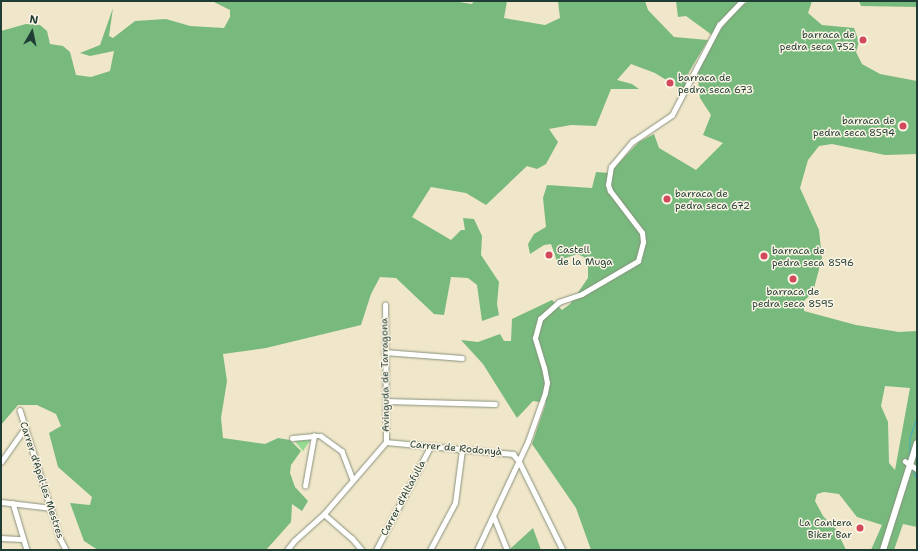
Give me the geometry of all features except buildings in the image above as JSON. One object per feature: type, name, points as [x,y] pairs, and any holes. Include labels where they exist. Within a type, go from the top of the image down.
[{"type":"main road","points":[[883,550],[908,472],[910,460],[917,443]]},
{"type":"street","points":[[477,550],[494,517],[519,461],[547,383],[536,343],[540,319],[559,302],[587,291],[638,261],[643,242],[642,233],[610,191],[608,185],[612,167],[632,142],[672,115],[719,25],[742,1]]},
{"type":"street","name":"Avinguda de Tarragona","points":[[287,550],[294,541],[324,514],[386,442],[384,352],[385,305]]},
{"type":"street","points":[[384,352],[462,358]]},
{"type":"street","points":[[386,401],[495,404]]},
{"type":"street","name":"Carrer d'Apel·les Mestres","points":[[20,410],[64,549]]},
{"type":"street","points":[[1,462],[25,428]]},
{"type":"street","points":[[305,486],[314,436]]},
{"type":"street","points":[[292,438],[321,436],[342,451],[353,479]]},
{"type":"street","name":"Carrer de Rodonyà","points":[[386,442],[508,453],[519,461]]},
{"type":"street","name":"Carrer d'Altafulla","points":[[376,550],[430,447]]},
{"type":"street","points":[[430,550],[455,503],[462,450]]},
{"type":"street","points":[[910,460],[917,469]]},
{"type":"street","points":[[519,461],[563,550]]},
{"type":"street","points":[[1,502],[52,508]]},
{"type":"street","points":[[13,504],[26,550]]},
{"type":"street","points":[[324,514],[352,538],[362,550]]},
{"type":"street","points":[[494,517],[507,550]]},
{"type":"street","points":[[1,538],[22,539]]},
{"type":"green space","points":[[212,1],[453,1],[472,4],[474,1],[507,1],[504,18],[545,25],[560,18],[558,1],[645,1],[648,10],[674,37],[708,40],[689,72],[684,91],[655,73],[631,64],[617,80],[632,84],[639,89],[611,89],[596,126],[571,125],[549,129],[558,142],[546,164],[537,169],[527,166],[486,205],[466,193],[431,187],[412,217],[451,240],[461,230],[465,230],[463,218],[474,219],[482,236],[481,255],[499,282],[497,304],[499,315],[482,321],[477,285],[468,278],[451,277],[444,315],[434,314],[396,278],[380,277],[371,294],[361,325],[266,348],[223,354],[227,381],[221,418],[223,438],[265,444],[278,438],[290,440],[301,451],[291,465],[290,473],[295,487],[308,501],[302,511],[292,504],[291,522],[266,550],[98,550],[84,541],[70,503],[90,505],[92,497],[58,467],[49,433],[61,426],[56,414],[37,405],[18,405],[1,425],[1,31],[26,24],[40,25],[47,31],[50,44],[63,46],[70,52],[76,75],[91,77],[110,71],[114,51],[90,56],[80,53],[100,45],[113,8],[109,36],[113,38],[135,21],[166,19],[190,26],[224,28],[230,17],[230,10]]},
{"type":"green space","points":[[676,1],[742,1],[712,35],[686,16],[678,17]]},
{"type":"green space","points":[[749,1],[812,1],[808,13],[822,25],[854,28],[859,42],[856,52],[862,64],[880,74],[917,81],[917,154],[885,155],[832,144],[819,146],[808,160],[800,188],[819,230],[822,258],[813,292],[804,301],[804,311],[856,325],[899,332],[917,331],[917,527],[903,524],[894,550],[871,550],[882,525],[857,517],[839,494],[824,492],[817,494],[815,501],[823,516],[836,529],[846,550],[591,550],[576,508],[532,444],[546,403],[533,401],[517,418],[483,364],[461,340],[478,342],[500,334],[504,341],[511,341],[512,319],[552,300],[562,310],[570,304],[588,278],[588,267],[584,257],[577,254],[557,261],[551,244],[544,245],[530,254],[528,244],[534,234],[546,227],[543,198],[547,185],[592,188],[596,172],[609,173],[639,142],[654,134],[659,148],[696,170],[723,143],[703,135],[711,115],[700,98],[697,70],[717,34],[738,8]],"holes":[[[885,386],[910,388],[895,470],[889,463],[888,422],[881,406]]]},
{"type":"green space","points":[[859,1],[917,1],[917,7],[861,6]]},
{"type":"green space","points":[[313,436],[303,451],[292,438]]},
{"type":"green space","points":[[533,528],[541,550],[510,550],[510,549]]},
{"type":"waterway","points":[[909,459],[910,436],[917,417]]},
{"type":"waterway","points":[[912,469],[917,480]]},
{"type":"place","name":"barraca de pedra seca 752","points":[[863,40]]},
{"type":"place","name":"barraca de pedra seca 673","points":[[670,83]]},
{"type":"place","name":"barraca de pedra seca 8594","points":[[903,126]]},
{"type":"place","name":"barraca de pedra seca 672","points":[[667,199]]},
{"type":"place","name":"Castell de la Muga","points":[[549,255]]},
{"type":"place","name":"barraca de pedra seca 8596","points":[[764,256]]},
{"type":"place","name":"barraca de pedra seca 8595","points":[[793,279]]},
{"type":"place","name":"La Cantera Biker Bar","points":[[860,528]]}]
